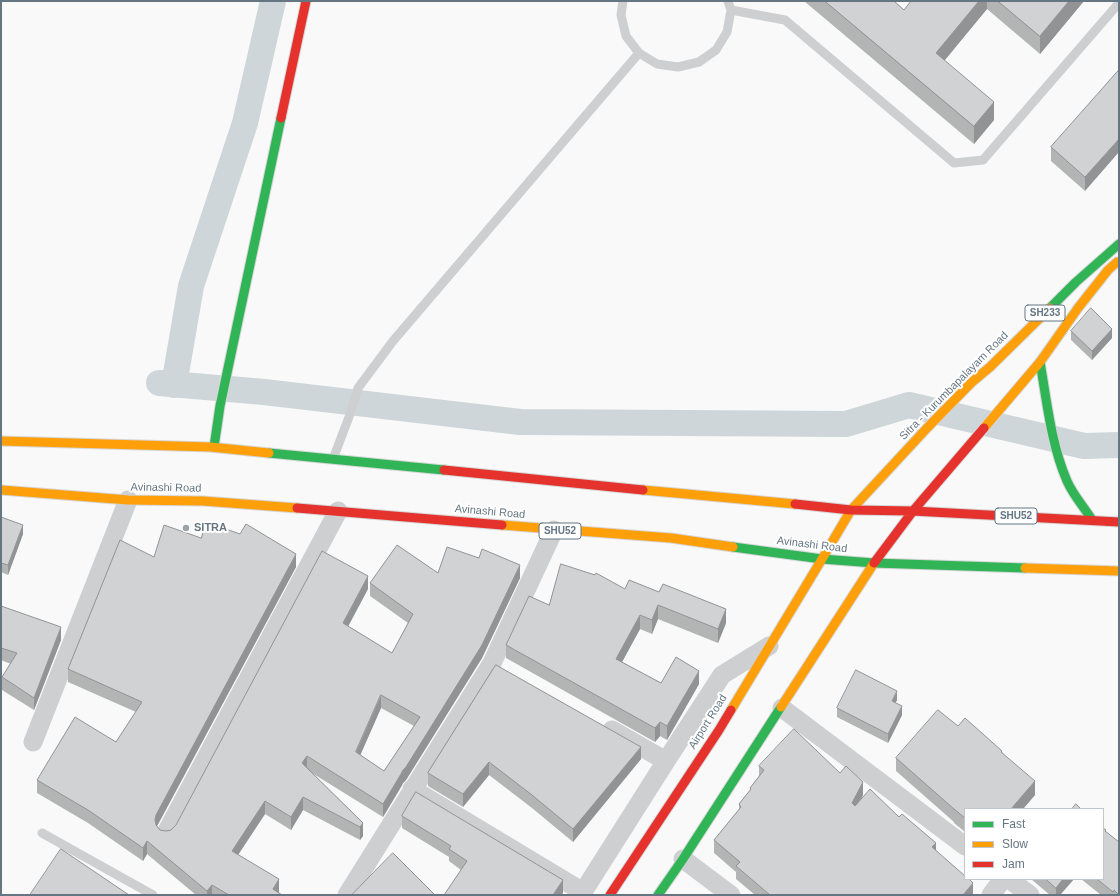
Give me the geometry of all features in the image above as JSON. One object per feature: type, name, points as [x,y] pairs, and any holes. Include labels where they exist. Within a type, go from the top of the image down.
[{"type":"main road","points":[[214,447],[230,354],[306,1]]},
{"type":"main road","name":"Sitra - Kurumbapalayam Road","points":[[822,559],[851,510],[926,428],[1076,282],[1119,244]]},
{"type":"main road","name":"SH233","points":[[874,563],[913,511],[1040,362],[1078,308],[1108,270],[1119,260]]},
{"type":"main road","points":[[1040,362],[1051,424],[1061,465],[1068,483],[1092,520]]},
{"type":"main road","name":"SHU52","points":[[1,441],[214,447],[851,510],[913,511],[1119,522]]},
{"type":"main road","name":"Avinashi Road","points":[[1,490],[128,500],[202,501],[338,511],[554,530],[671,538],[822,559],[874,563],[1119,571]]},
{"type":"main road","name":"Airport Road","points":[[610,895],[719,730],[768,646],[822,559]]},
{"type":"main road","points":[[658,895],[782,708],[874,563]]},
{"type":"street","points":[[33,742],[128,500]]},
{"type":"street","points":[[166,833],[338,511]]},
{"type":"street","points":[[347,895],[412,790],[499,667],[554,530]]},
{"type":"street","points":[[412,790],[582,893],[722,675],[768,646]]},
{"type":"street","points":[[782,708],[964,845]]},
{"type":"street","points":[[596,722],[666,761]]},
{"type":"street","points":[[683,859],[731,895]]},
{"type":"street","points":[[990,895],[1002,880]]},
{"type":"street","points":[[1010,880],[1030,895]]},
{"type":"lane","points":[[623,1],[621,15],[626,36],[639,53],[657,64],[678,67],[699,62],[716,50],[727,32],[731,10],[728,1]]},
{"type":"lane","points":[[731,10],[785,20],[954,163],[983,160],[1119,3]]},
{"type":"lane","points":[[333,459],[358,388],[393,341],[639,53]]},
{"type":"lane","points":[[42,833],[153,895]]},
{"type":"building","points":[[825,1],[894,1],[904,10],[911,1],[979,1],[936,53],[994,102],[974,126]]},
{"type":"building","points":[[998,1],[1069,1],[1040,36]]},
{"type":"building","points":[[1119,70],[1119,139],[1085,177],[1051,147]]},
{"type":"building","points":[[1091,308],[1112,329],[1092,351],[1071,331]]},
{"type":"building","points":[[1,517],[23,525],[8,565],[1,563]]},
{"type":"building","points":[[206,522],[240,534],[246,524],[296,554],[156,815],[156,825],[160,830],[166,831],[171,830],[176,825],[322,551],[368,576],[343,623],[392,653],[413,614],[370,583],[397,545],[438,573],[447,547],[479,558],[482,549],[520,565],[482,645],[383,804],[307,756],[302,763],[363,823],[360,827],[303,797],[291,817],[265,801],[232,851],[279,879],[273,889],[282,895],[229,895],[212,885],[207,891],[147,841],[143,848],[88,810],[37,780],[75,717],[116,742],[142,702],[68,669],[120,540],[154,557],[164,525],[201,538]],"holes":[[[381,695],[420,717],[384,771],[356,752]]]},
{"type":"building","points":[[561,564],[595,575],[596,573],[625,589],[629,580],[659,592],[663,584],[726,609],[718,629],[658,605],[652,620],[640,615],[616,659],[661,683],[676,657],[699,671],[667,726],[660,722],[655,728],[506,645],[529,596],[549,605]]},
{"type":"building","points":[[1,606],[61,627],[34,698],[2,677],[17,653],[1,648]]},
{"type":"building","points":[[496,665],[641,747],[573,829],[489,762],[463,794],[428,773]]},
{"type":"building","points":[[856,670],[897,691],[892,701],[902,706],[888,734],[837,708]]},
{"type":"building","points":[[938,710],[958,726],[965,718],[1035,781],[1012,808],[964,808],[964,817],[896,758]]},
{"type":"building","points":[[794,729],[840,773],[846,766],[863,782],[852,803],[855,806],[870,789],[899,817],[902,814],[936,843],[932,847],[964,875],[964,880],[970,880],[973,883],[963,895],[770,895],[736,866],[740,862],[714,840],[741,807],[739,804],[764,770],[759,766]]},
{"type":"building","points":[[416,792],[563,880],[553,895],[444,895],[467,861],[449,849],[451,846],[402,816]]},
{"type":"building","points":[[1076,804],[1080,808],[1073,808]]},
{"type":"building","points":[[1104,829],[1119,842],[1119,895],[1114,890],[1113,892],[1098,880],[1104,880]]},
{"type":"building","points":[[61,849],[129,895],[30,895]]},
{"type":"building","points":[[393,853],[435,895],[353,894]]},
{"type":"building","points":[[1047,880],[1062,880],[1056,888]]},
{"type":"waterway","points":[[174,385],[191,286],[245,123],[273,1]]},
{"type":"waterway","points":[[159,383],[264,392],[520,422],[846,424],[909,405],[1084,446],[1119,445]]},
{"type":"traffic: fast","points":[[214,447],[220,406],[281,118]]},
{"type":"traffic: fast","points":[[1050,308],[1076,282],[1119,244]]},
{"type":"traffic: fast","points":[[1040,362],[1050,423],[1057,452],[1072,491],[1092,520]]},
{"type":"traffic: fast","points":[[269,453],[444,470]]},
{"type":"traffic: fast","points":[[733,547],[822,559],[874,563],[1025,568]]},
{"type":"traffic: fast","points":[[658,895],[683,859],[781,707]]},
{"type":"traffic: slow","points":[[984,428],[1040,362],[1078,308],[1108,270],[1117,262]]},
{"type":"traffic: slow","points":[[822,559],[851,510],[972,382],[990,367],[1050,308]]},
{"type":"traffic: slow","points":[[1,441],[210,447],[269,453]]},
{"type":"traffic: slow","points":[[1,490],[128,500],[203,501],[297,508]]},
{"type":"traffic: slow","points":[[643,490],[795,504]]},
{"type":"traffic: slow","points":[[502,525],[671,538],[733,547]]},
{"type":"traffic: slow","points":[[731,710],[822,559]]},
{"type":"traffic: slow","points":[[781,707],[874,563]]},
{"type":"traffic: slow","points":[[1025,568],[1119,571]]},
{"type":"traffic: jam","points":[[281,118],[306,1]]},
{"type":"traffic: jam","points":[[874,563],[913,511],[984,428]]},
{"type":"traffic: jam","points":[[444,470],[643,490]]},
{"type":"traffic: jam","points":[[795,504],[851,510],[913,511],[1119,522]]},
{"type":"traffic: jam","points":[[297,508],[502,525]]},
{"type":"traffic: jam","points":[[610,895],[731,710]]},
{"type":"place","name":"SITRA","points":[[186,528]]}]
